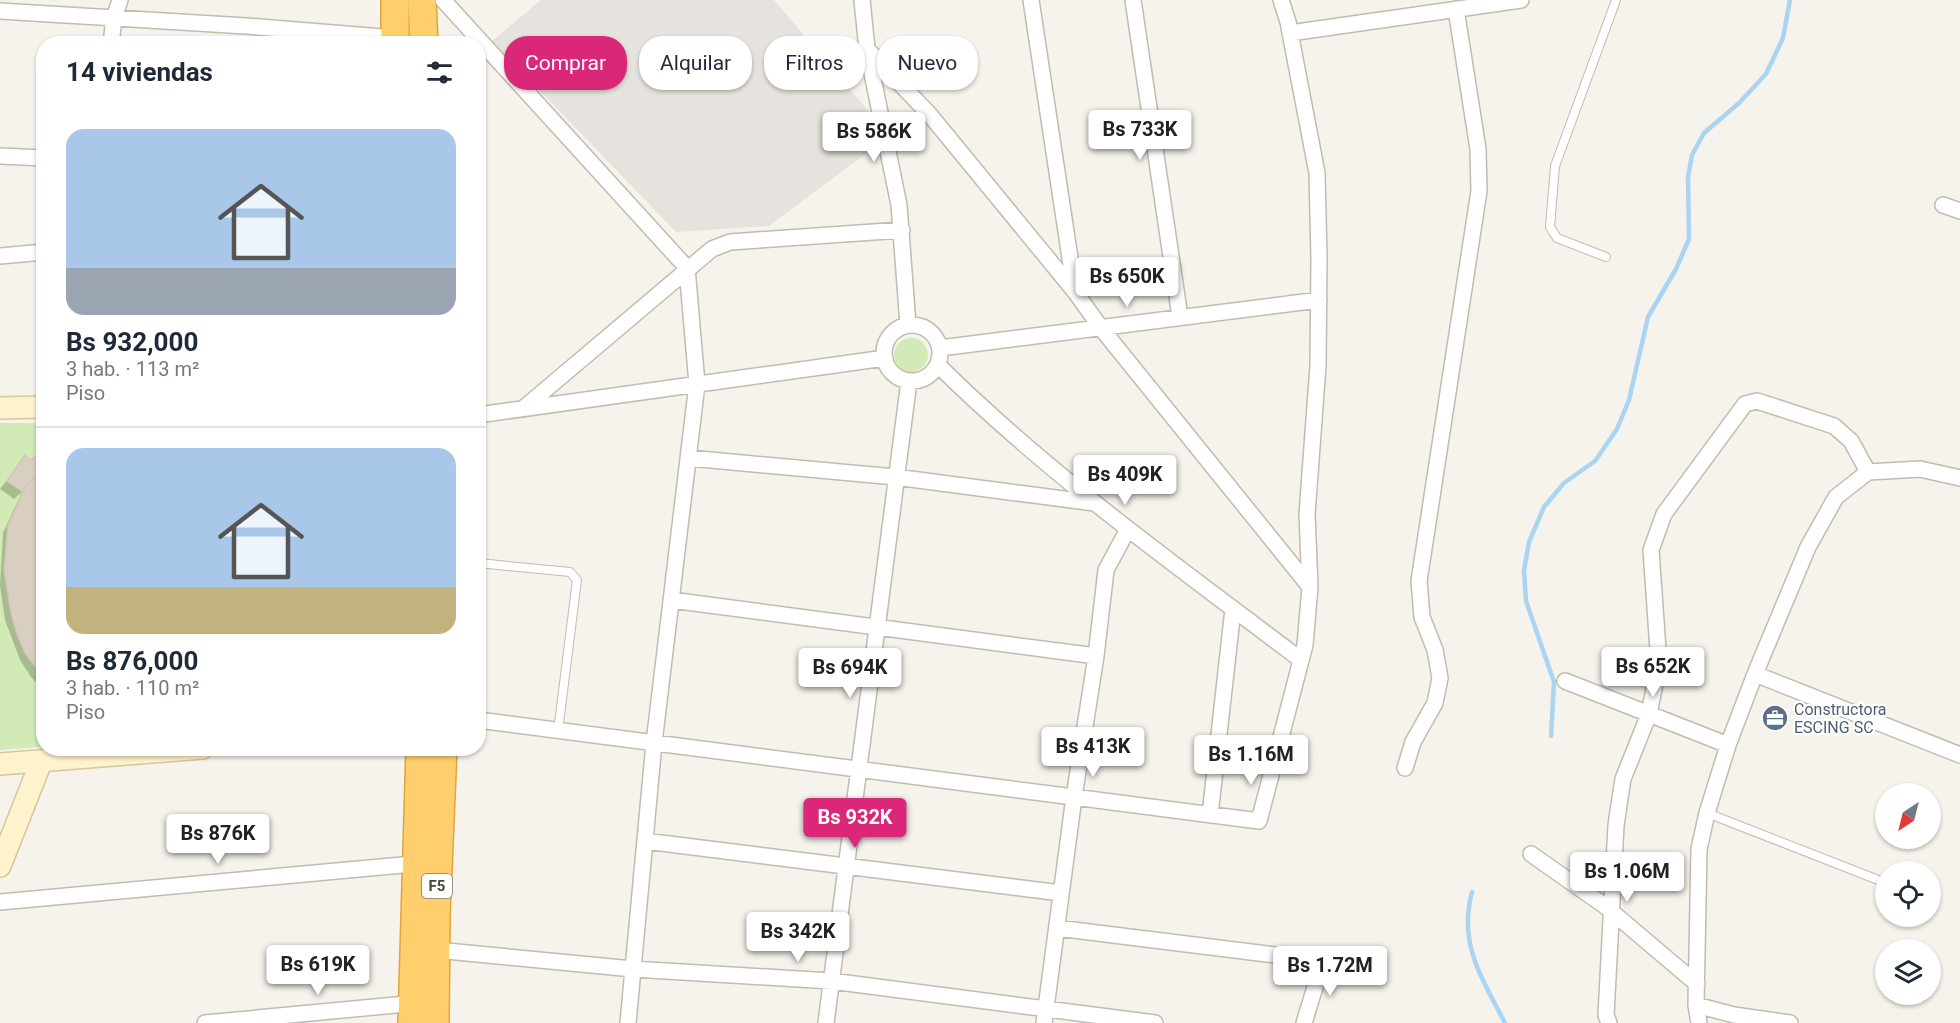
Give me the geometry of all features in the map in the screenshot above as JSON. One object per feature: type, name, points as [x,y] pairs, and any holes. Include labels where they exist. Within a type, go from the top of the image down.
[{"type":"highway","points":[[395,0],[395,36]]},
{"type":"highway","points":[[422,0],[423,36]]},
{"type":"highway","name":"F5","points":[[421,756],[436,950],[424,1012]]},
{"type":"highway","name":"F5","points":[[424,1012],[428,862],[442,756]]},
{"type":"street","points":[[112,36],[114,18],[120,0]]},
{"type":"street","points":[[442,0],[475,36]]},
{"type":"street","points":[[862,0],[867,49],[899,205],[908,325]]},
{"type":"street","points":[[1031,0],[1076,293]]},
{"type":"street","points":[[1133,0],[1180,317]]},
{"type":"street","points":[[486,721],[1259,821],[1305,645],[1310,587],[1307,514],[1318,366],[1317,173],[1290,33],[1281,0]]},
{"type":"street","points":[[1290,33],[1521,0]]},
{"type":"street","points":[[1406,768],[1413,742],[1435,703],[1440,678],[1435,650],[1422,617],[1419,581],[1479,191],[1478,148],[1456,9]]},
{"type":"street","points":[[0,11],[334,36]]},
{"type":"street","points":[[486,48],[687,268],[697,384],[654,743],[628,1023]]},
{"type":"street","points":[[867,49],[930,115],[1076,293],[1101,328],[1310,587]]},
{"type":"street","points":[[0,156],[36,158]]},
{"type":"street","points":[[1943,205],[1960,211]]},
{"type":"street","points":[[525,407],[712,249],[730,242],[902,230]]},
{"type":"street","points":[[0,256],[36,253]]},
{"type":"street","points":[[940,348],[1319,300]]},
{"type":"street","points":[[908,325],[925,328],[937,340],[940,348],[938,365],[926,378],[918,381],[909,381],[893,373],[885,358],[884,349],[887,340],[900,328],[908,325]]},
{"type":"street","points":[[486,414],[885,358]]},
{"type":"street","points":[[938,365],[988,414],[1094,502],[1301,660]]},
{"type":"street","points":[[826,1023],[909,381]]},
{"type":"street","points":[[1608,1023],[1606,1015],[1616,825],[1623,779],[1648,714],[1659,664],[1651,550],[1664,514],[1745,404],[1757,401],[1834,426],[1851,441],[1868,472]]},
{"type":"street","points":[[0,408],[36,407]]},
{"type":"street","points":[[689,458],[895,477],[1094,502]]},
{"type":"street","points":[[1699,1023],[1696,1005],[1699,849],[1707,813],[1728,746],[1755,674],[1808,547],[1836,497],[1868,472],[1920,469],[1960,478]]},
{"type":"street","points":[[1045,1017],[1106,570],[1128,529]]},
{"type":"street","points":[[671,600],[1096,656]]},
{"type":"street","points":[[1210,815],[1233,609]]},
{"type":"street","points":[[1755,674],[1960,755]]},
{"type":"street","points":[[1565,681],[1728,746]]},
{"type":"street","points":[[0,764],[110,756]]},
{"type":"street","points":[[0,866],[41,762]]},
{"type":"street","points":[[645,841],[1061,893]]},
{"type":"street","points":[[1532,854],[1611,911],[1697,984]]},
{"type":"street","points":[[0,902],[428,862]]},
{"type":"street","points":[[1056,928],[1323,961],[1304,1023]]},
{"type":"street","points":[[436,950],[633,969],[831,981],[1045,1017],[1155,1023]]},
{"type":"street","points":[[1696,1005],[1734,1015],[1790,1023]]},
{"type":"street","points":[[205,1023],[424,1012]]},
{"type":"lane","points":[[1606,257],[1557,238],[1550,227],[1555,166],[1616,0]]},
{"type":"lane","points":[[486,564],[570,572],[577,580],[558,731]]},
{"type":"lane","points":[[1707,813],[1875,879]]},
{"type":"shaded area","points":[[541,0],[774,0],[805,36],[764,36],[764,90],[851,90],[871,114],[872,149],[769,226],[676,232],[539,90],[627,90],[627,36],[504,36],[504,53],[492,41]]},
{"type":"green space","points":[[911,338],[923,343],[928,355],[923,367],[911,372],[899,367],[894,355],[899,343]]},
{"type":"green space","points":[[0,423],[36,423],[36,747],[0,750]]},
{"type":"building","points":[[25,455],[30,460],[36,457],[36,477],[23,492],[7,481]]},
{"type":"building","points":[[36,477],[36,667],[25,653],[17,634],[4,570],[8,526],[26,486]]},
{"type":"waterway","points":[[1551,736],[1554,682],[1526,601],[1524,570],[1529,542],[1544,507],[1564,483],[1595,461],[1617,429],[1629,400],[1648,317],[1676,269],[1689,239],[1688,177],[1692,155],[1704,133],[1739,103],[1766,74],[1783,38],[1790,0]]},
{"type":"waterway","points":[[1472,892],[1468,911],[1470,944],[1481,975],[1505,1023]]},
{"type":"place","name":"Constructora ESCING SC","points":[[1775,718]]}]
